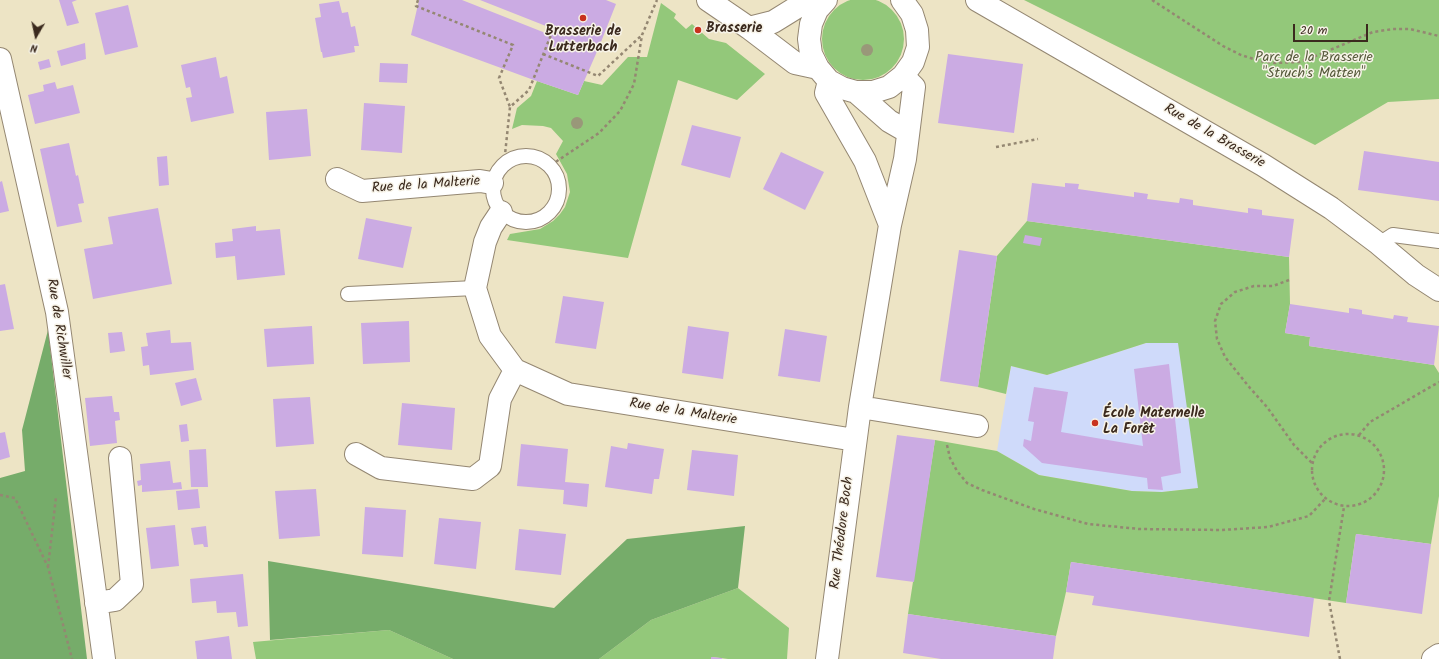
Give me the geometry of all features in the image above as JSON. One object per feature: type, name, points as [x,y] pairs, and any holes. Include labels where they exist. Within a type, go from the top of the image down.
[{"type":"street","points":[[708,0],[749,28],[795,63],[824,74],[842,88],[856,92],[873,92],[889,87],[903,76],[913,62],[918,47],[917,30],[912,14],[903,0]]},
{"type":"street","points":[[749,28],[773,22],[808,1],[816,0]]},
{"type":"street","points":[[826,0],[817,10],[811,24],[809,39],[811,54],[824,74],[826,93],[865,161],[890,225]]},
{"type":"street","name":"Rue de la Brasserie","points":[[977,0],[1263,165],[1331,208],[1379,244],[1416,275],[1439,290]]},
{"type":"street","name":"Rue de Richwiller","points":[[0,59],[57,312],[104,659]]},
{"type":"street","name":"Rue Théodore Boch","points":[[827,659],[860,407],[890,225],[905,159],[914,87],[903,76]]},
{"type":"street","points":[[856,92],[889,121],[908,132]]},
{"type":"street","name":"Rue de la Malterie","points":[[337,179],[362,191],[480,181],[492,183]]},
{"type":"street","name":"Rue de la Malterie","points":[[501,212],[491,227],[485,242],[476,288],[490,336],[515,370],[568,394],[855,440]]},
{"type":"street","points":[[356,454],[381,468],[473,479],[490,466],[500,400],[515,370]]},
{"type":"street","points":[[860,407],[977,426]]},
{"type":"street","points":[[96,603],[115,600],[132,584],[120,458]]},
{"type":"street","points":[[1433,659],[1439,655]]},
{"type":"lane","points":[[523,155],[538,157],[551,165],[558,178],[559,193],[554,208],[543,218],[529,222],[515,221],[501,212],[493,199],[492,183],[498,170],[508,159],[523,155]]},
{"type":"lane","points":[[1379,244],[1394,235],[1439,242]]},
{"type":"lane","points":[[348,294],[476,288]]},
{"type":"path","points":[[418,0],[416,6],[513,45],[499,78],[510,107],[504,164]]},
{"type":"path","points":[[551,165],[599,133],[620,111],[634,84],[642,35],[657,0]]},
{"type":"path","points":[[1152,0],[1202,34],[1223,46],[1241,55],[1260,61],[1275,63],[1298,62],[1311,58],[1373,32],[1393,29],[1410,29],[1439,36]]},
{"type":"path","points":[[510,107],[529,90],[553,30]]},
{"type":"path","points":[[543,54],[598,76],[642,35]]},
{"type":"path","points":[[996,147],[1038,138]]},
{"type":"path","points":[[1289,280],[1273,286],[1254,286],[1235,292],[1220,304],[1215,321],[1217,339],[1225,358],[1267,407],[1294,446],[1312,463]]},
{"type":"path","points":[[1359,436],[1370,422],[1439,382]]},
{"type":"path","points":[[1352,434],[1359,436],[1366,438],[1377,448],[1383,460],[1384,477],[1379,490],[1370,499],[1361,504],[1344,507],[1325,499],[1314,486],[1311,473],[1312,463],[1314,455],[1324,442],[1338,435],[1352,434]]},
{"type":"path","points":[[946,443],[950,458],[957,471],[967,483],[1034,510],[1088,524],[1139,529],[1222,530],[1268,527],[1309,516],[1325,499]]},
{"type":"path","points":[[48,567],[57,492],[79,472]]},
{"type":"path","points":[[0,495],[15,498],[48,567],[72,659]]},
{"type":"path","points":[[1340,659],[1329,601],[1344,507]]},
{"type":"shaded area","name":"École Maternelle La Forêt","points":[[1146,343],[1179,343],[1199,488],[1162,492],[1132,491],[1039,475],[997,451],[1011,366],[1047,375]]},
{"type":"green space","points":[[863,-2],[879,1],[892,10],[901,23],[904,39],[901,55],[892,68],[879,77],[863,80],[847,77],[834,68],[825,55],[822,39],[825,23],[834,10],[847,1]]},
{"type":"green space","name":"Parc de la Brasserie \"Struch's Matten\"","points":[[1024,0],[1439,0],[1439,99],[1388,102],[1315,145]]},
{"type":"green space","points":[[661,3],[676,14],[674,18],[686,29],[692,24],[709,39],[726,43],[765,74],[737,100],[678,80],[628,258],[507,240],[510,234],[540,229],[553,221],[565,207],[570,192],[567,174],[556,154],[563,141],[551,128],[543,126],[522,125],[512,129],[517,108],[531,96],[537,81],[578,95],[584,81],[602,85],[628,57],[647,57]]},
{"type":"green space","points":[[1027,221],[1289,257],[1290,304],[1285,333],[1310,337],[1309,346],[1434,365],[1439,373],[1439,496],[1431,544],[1356,534],[1346,603],[1071,562],[1056,636],[908,614],[935,440],[997,451],[1039,475],[1132,491],[1162,492],[1198,488],[1178,343],[1146,343],[1047,375],[1011,366],[1006,394],[978,387],[997,256]]},
{"type":"green space","points":[[48,330],[87,659],[0,659],[0,478],[25,471],[22,430]]},
{"type":"green space","points":[[745,526],[738,588],[651,620],[599,659],[453,659],[389,630],[270,640],[268,561],[554,608],[627,539]]},
{"type":"green space","points":[[738,588],[789,628],[787,659],[728,659],[712,657],[711,659],[599,659],[651,620]]},
{"type":"green space","points":[[389,630],[453,659],[256,659],[253,642]]},
{"type":"building","points":[[59,0],[77,0],[72,2],[79,23],[67,26]]},
{"type":"building","points":[[419,0],[462,0],[548,34],[551,28],[480,0],[606,0],[616,4],[578,95],[411,35]]},
{"type":"building","points":[[339,1],[342,13],[348,12],[351,27],[355,26],[359,46],[354,46],[355,52],[323,58],[315,18],[321,17],[319,4]]},
{"type":"building","points":[[128,5],[138,47],[105,55],[95,13]]},
{"type":"building","points":[[85,43],[86,59],[61,66],[57,51]]},
{"type":"building","points":[[948,54],[1023,64],[1014,133],[938,123]]},
{"type":"building","points":[[216,57],[220,78],[227,76],[234,113],[191,122],[186,98],[192,97],[190,87],[186,88],[181,65]]},
{"type":"building","points":[[49,59],[51,67],[40,70],[38,62]]},
{"type":"building","points":[[380,63],[408,64],[407,83],[379,82]]},
{"type":"building","points":[[55,82],[57,89],[73,85],[80,113],[35,124],[28,95],[44,91],[43,85]]},
{"type":"building","points":[[364,103],[405,106],[402,153],[361,150]]},
{"type":"building","points":[[307,109],[311,156],[269,160],[266,112]]},
{"type":"building","points":[[692,125],[741,137],[730,178],[681,165]]},
{"type":"building","points":[[69,143],[76,176],[78,175],[84,203],[78,204],[82,222],[57,227],[40,149]]},
{"type":"building","points":[[1364,151],[1439,162],[1439,201],[1358,190]]},
{"type":"building","points":[[781,152],[824,172],[805,210],[763,189]]},
{"type":"building","points":[[167,156],[169,185],[159,186],[157,157]]},
{"type":"building","points":[[2,181],[9,211],[0,213],[0,182]]},
{"type":"building","points":[[1032,183],[1065,187],[1065,183],[1079,184],[1078,189],[1134,197],[1134,192],[1148,194],[1147,199],[1179,203],[1180,198],[1193,200],[1193,205],[1248,213],[1248,208],[1262,210],[1262,215],[1294,219],[1289,257],[1027,221]]},
{"type":"building","points":[[158,208],[172,284],[93,299],[84,249],[113,244],[108,217]]},
{"type":"building","points":[[366,218],[412,227],[403,268],[358,259]]},
{"type":"building","points":[[256,226],[256,231],[280,229],[285,275],[237,280],[235,256],[216,258],[215,243],[233,241],[232,229]]},
{"type":"building","points":[[1025,235],[1042,238],[1040,246],[1023,243]]},
{"type":"building","points":[[959,250],[997,256],[978,387],[940,381]]},
{"type":"building","points":[[5,284],[14,329],[0,331],[0,285]]},
{"type":"building","points":[[563,296],[604,302],[596,349],[555,343]]},
{"type":"building","points":[[1290,304],[1349,313],[1349,308],[1362,310],[1362,314],[1393,319],[1394,315],[1408,317],[1407,322],[1439,326],[1434,365],[1309,346],[1310,337],[1285,333]]},
{"type":"building","points":[[409,321],[410,362],[363,364],[361,323]]},
{"type":"building","points":[[312,326],[314,364],[267,367],[264,329]]},
{"type":"building","points":[[688,326],[729,332],[723,379],[682,373]]},
{"type":"building","points":[[785,329],[827,336],[820,382],[778,376]]},
{"type":"building","points":[[170,330],[171,343],[191,342],[194,370],[150,375],[149,365],[143,366],[141,347],[148,346],[146,333]]},
{"type":"building","points":[[122,332],[125,351],[110,353],[108,333]]},
{"type":"building","points":[[1169,364],[1181,473],[1161,477],[1163,490],[1148,489],[1147,478],[1042,463],[1023,446],[1024,439],[1031,441],[1034,422],[1028,421],[1034,387],[1068,392],[1061,432],[1143,446],[1134,369]]},
{"type":"building","points":[[196,378],[202,400],[181,406],[175,383]]},
{"type":"building","points":[[112,396],[114,412],[119,412],[120,420],[115,421],[117,443],[90,446],[85,398]]},
{"type":"building","points":[[310,397],[314,444],[276,447],[273,399]]},
{"type":"building","points":[[402,403],[455,408],[452,450],[398,445]]},
{"type":"building","points":[[187,424],[189,441],[181,442],[179,425]]},
{"type":"building","points":[[5,432],[10,457],[0,460],[0,433]]},
{"type":"building","points":[[897,435],[935,440],[914,582],[876,577]]},
{"type":"building","points":[[628,443],[664,449],[659,479],[654,479],[652,494],[605,487],[611,446],[627,449]]},
{"type":"building","points":[[521,444],[568,449],[565,482],[589,484],[587,507],[563,504],[564,490],[517,486]]},
{"type":"building","points":[[206,449],[208,487],[191,487],[189,450]]},
{"type":"building","points":[[692,450],[738,455],[734,496],[687,490]]},
{"type":"building","points":[[170,461],[173,483],[181,482],[182,489],[142,492],[142,485],[138,486],[137,481],[141,480],[140,464]]},
{"type":"building","points":[[198,489],[200,508],[178,510],[176,491]]},
{"type":"building","points":[[316,489],[320,536],[279,539],[275,491]]},
{"type":"building","points":[[365,507],[406,510],[403,557],[362,554]]},
{"type":"building","points":[[439,518],[481,522],[476,569],[434,564]]},
{"type":"building","points":[[175,525],[179,566],[151,569],[146,528]]},
{"type":"building","points":[[206,526],[208,547],[204,547],[203,544],[194,545],[191,528]]},
{"type":"building","points":[[519,529],[566,534],[561,575],[515,570]]},
{"type":"building","points":[[1356,534],[1431,544],[1422,614],[1346,603]]},
{"type":"building","points":[[1071,562],[1314,598],[1309,637],[1092,605],[1094,596],[1066,592]]},
{"type":"building","points":[[243,574],[248,626],[238,627],[236,612],[217,613],[216,601],[192,603],[190,579]]},
{"type":"building","points":[[908,614],[1056,636],[1053,659],[941,659],[903,653]]},
{"type":"building","points":[[229,636],[232,659],[197,659],[195,641]]},
{"type":"building","points":[[711,657],[722,658],[722,659],[711,659]]},
{"type":"place","name":"Brasserie de Lutterbach","points":[[583,18]]},
{"type":"place","name":"Brasserie","points":[[698,30]]},
{"type":"place","name":"École Maternelle La Forêt","points":[[1095,423]]}]
